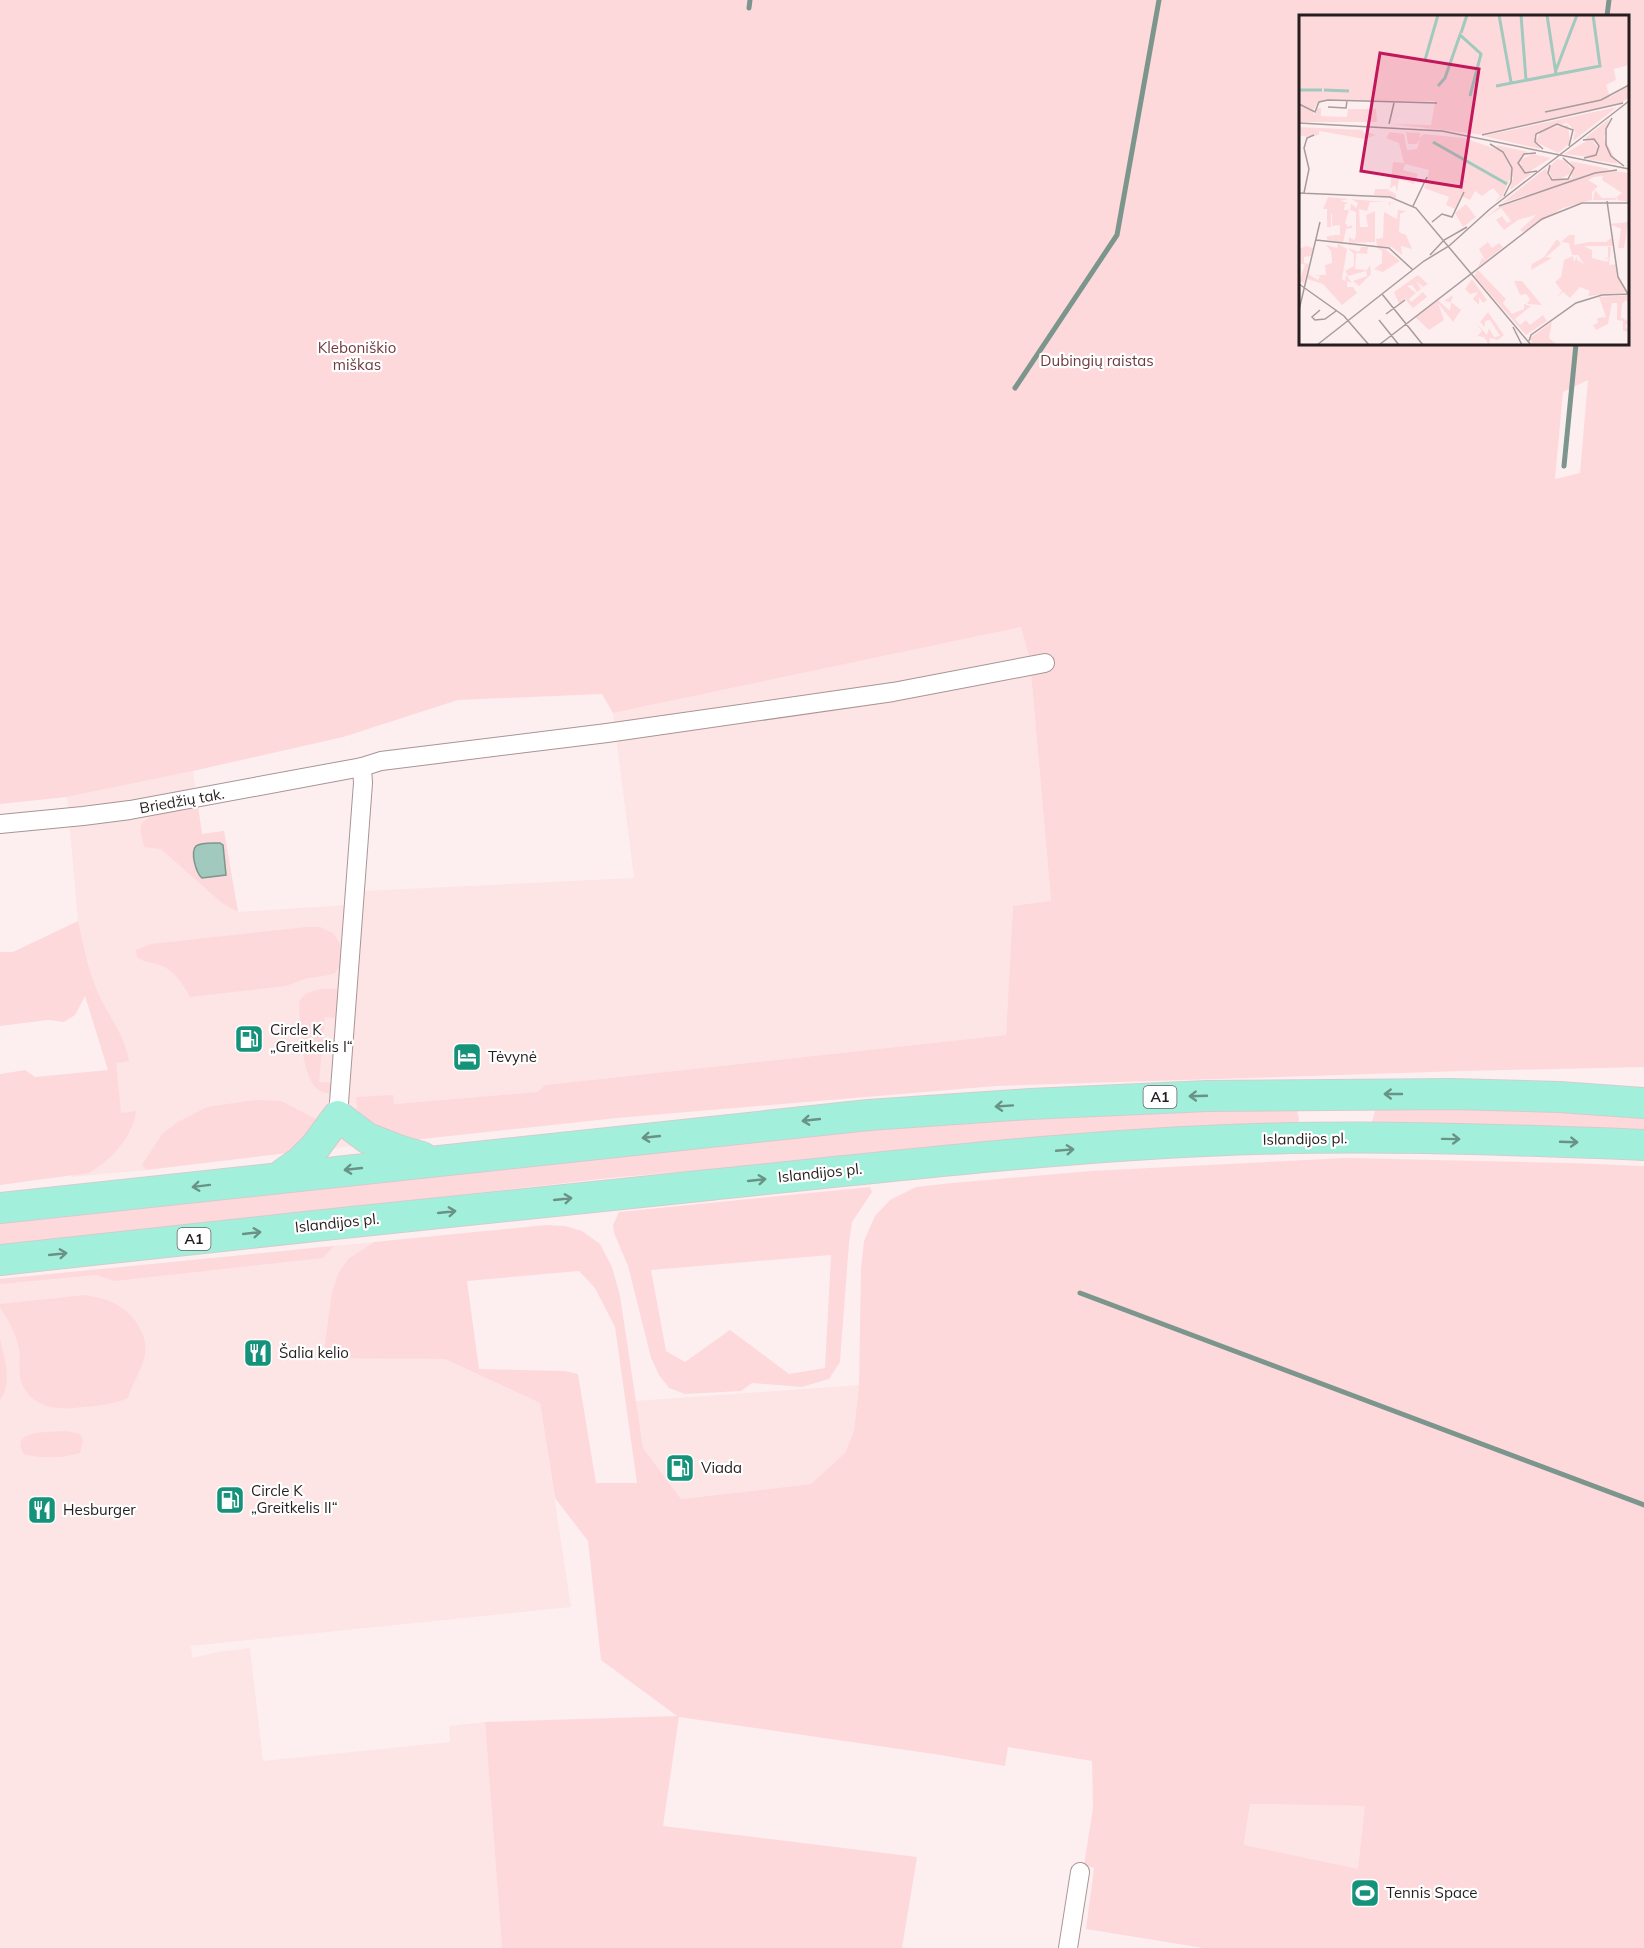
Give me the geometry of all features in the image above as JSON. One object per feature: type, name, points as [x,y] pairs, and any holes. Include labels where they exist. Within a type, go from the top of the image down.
[{"type":"highway","points":[[1452,1094],[1644,1081]]},
{"type":"highway","name":"A1","points":[[0,1208],[869,1114],[1207,1096],[1452,1094],[1644,1102]]},
{"type":"highway","points":[[279,1177],[300,1162],[316,1146],[338,1116],[367,1138],[432,1160]]},
{"type":"highway","name":"Islandijos pl.","points":[[0,1260],[944,1160],[1096,1148],[1208,1141],[1371,1138],[1644,1145]]},
{"type":"street","name":"Briedžių tak.","points":[[0,824],[130,810],[362,767],[381,761],[607,733],[892,692],[1046,663]]},
{"type":"street","points":[[338,1116],[350,970],[362,767]]},
{"type":"street","points":[[1068,1948],[1080,1872]]},
{"type":"shaded area","points":[[1021,627],[1030,661],[1051,902],[1013,906],[1006,1035],[545,1085],[539,1092],[393,1104],[393,1096],[356,1097],[413,1140],[71,1177],[97,1148],[108,1070],[85,995],[91,975],[78,921],[67,797],[193,771],[202,834],[224,831],[238,912],[363,904],[364,891],[634,878],[613,713]]},
{"type":"shaded area","points":[[220,843],[223,845],[226,875],[202,878],[194,862],[194,849],[201,844]]},
{"type":"shaded area","points":[[374,1242],[348,1259],[323,1357],[445,1359],[540,1403],[571,1607],[191,1646],[192,1658],[250,1648],[263,1761],[450,1742],[449,1726],[485,1722],[502,1948],[0,1948],[0,1401],[3,1398],[4,1355],[0,1339],[0,1279]]},
{"type":"shaded area","points":[[859,1385],[854,1431],[845,1453],[811,1484],[681,1499],[643,1448],[635,1401]]},
{"type":"shaded area","name":"Tennis Space","points":[[1250,1804],[1366,1806],[1358,1869],[1644,1948],[1230,1948]]},
{"type":"green space","points":[[0,0],[1644,0],[1644,1067],[996,1086],[617,1118],[413,1140],[366,1122],[357,1109],[356,1097],[393,1095],[394,1104],[538,1092],[545,1085],[1006,1035],[1013,906],[1051,901],[1030,661],[1021,627],[613,713],[602,694],[458,700],[343,737],[67,797],[0,804]],"holes":[[[1588,380],[1580,473],[1555,479],[1563,392]]]},
{"type":"green space","points":[[198,807],[202,834],[224,831],[238,912],[222,903],[161,849],[144,847],[141,827],[149,817]]},
{"type":"green space","points":[[78,921],[95,985],[127,1052],[129,1061],[116,1063],[121,1113],[136,1111],[134,1121],[119,1147],[105,1162],[89,1173],[0,1185],[0,1074],[25,1070],[35,1077],[108,1070],[85,996],[75,1015],[64,1022],[48,1020],[0,1026],[0,952],[13,952]]},
{"type":"green space","points":[[320,927],[333,933],[343,953],[342,964],[334,974],[304,979],[286,986],[190,997],[170,970],[137,957],[136,950],[151,944]]},
{"type":"green space","points":[[322,989],[338,989],[341,994],[338,1018],[325,1017],[319,1082],[333,1083],[330,1093],[320,1091],[312,1083],[304,1057],[300,1026],[299,1003],[301,999],[308,993]]},
{"type":"green space","points":[[255,1100],[281,1101],[314,1118],[320,1125],[295,1152],[146,1170],[142,1165],[162,1134],[178,1122],[207,1107]]},
{"type":"green space","points":[[1380,1105],[1644,1114],[1644,1131],[1374,1125],[1372,1122],[1376,1107]]},
{"type":"green space","points":[[1296,1106],[1299,1119],[1298,1128],[1084,1137],[610,1178],[0,1247],[0,1221],[885,1126],[1098,1112]]},
{"type":"green space","points":[[1346,1158],[1644,1166],[1644,1948],[1203,1948],[1086,1929],[1094,1868],[1084,1865],[1093,1808],[1092,1761],[1008,1747],[1005,1766],[679,1717],[663,1826],[917,1857],[902,1948],[502,1948],[485,1722],[677,1716],[601,1660],[588,1541],[555,1498],[540,1403],[445,1359],[323,1358],[332,1292],[338,1274],[348,1259],[374,1242],[546,1225],[565,1226],[582,1231],[600,1244],[612,1267],[620,1296],[643,1448],[681,1499],[811,1484],[845,1453],[854,1431],[859,1384],[861,1269],[864,1241],[875,1216],[890,1200],[916,1187],[1091,1171]],"holes":[[[579,1271],[595,1288],[615,1327],[637,1483],[596,1483],[578,1374],[565,1371],[479,1369],[467,1281]],[[1250,1804],[1365,1806],[1358,1869],[1244,1845]]]},
{"type":"green space","points":[[870,1187],[872,1192],[852,1222],[840,1362],[829,1379],[802,1387],[752,1383],[741,1391],[685,1394],[669,1388],[659,1375],[651,1358],[628,1266],[614,1233],[613,1225],[619,1212]],"holes":[[[831,1255],[825,1368],[789,1374],[730,1330],[685,1362],[666,1351],[651,1270]]]},
{"type":"green space","points":[[334,1246],[323,1258],[114,1281],[96,1275],[0,1284],[0,1279]]},
{"type":"green space","points":[[86,1295],[116,1304],[136,1322],[144,1338],[145,1355],[142,1366],[128,1398],[101,1405],[50,1407],[35,1401],[21,1381],[18,1343],[0,1304]]},
{"type":"green space","points":[[0,1339],[7,1379],[0,1401]]},
{"type":"green space","points":[[67,1431],[80,1434],[83,1441],[80,1453],[52,1457],[24,1454],[21,1446],[22,1440],[27,1436],[43,1432]]},
{"type":"waterway","points":[[749,8],[750,0]]},
{"type":"waterway","points":[[1015,388],[1117,235],[1159,0]]},
{"type":"waterway","points":[[1607,15],[1609,0]]},
{"type":"waterway","points":[[1564,466],[1576,345]]},
{"type":"waterway","points":[[1080,1293],[1644,1505]]},
{"type":"place","name":"Circle K „Greitkelis I“","points":[[249,1039]]},
{"type":"place","name":"Tėvynė","points":[[467,1057]]},
{"type":"place","name":"Šalia kelio","points":[[258,1353]]},
{"type":"place","name":"Viada","points":[[680,1468]]},
{"type":"place","name":"Circle K „Greitkelis II“","points":[[230,1500]]},
{"type":"place","name":"Hesburger","points":[[42,1510]]},
{"type":"place","name":"Tennis Space","points":[[1365,1893]]},
{"type":"park label","name":"Kleboniškio miškas","points":[[357,356]]},
{"type":"park label","name":"Dubingių raistas","points":[[1097,361]]}]
